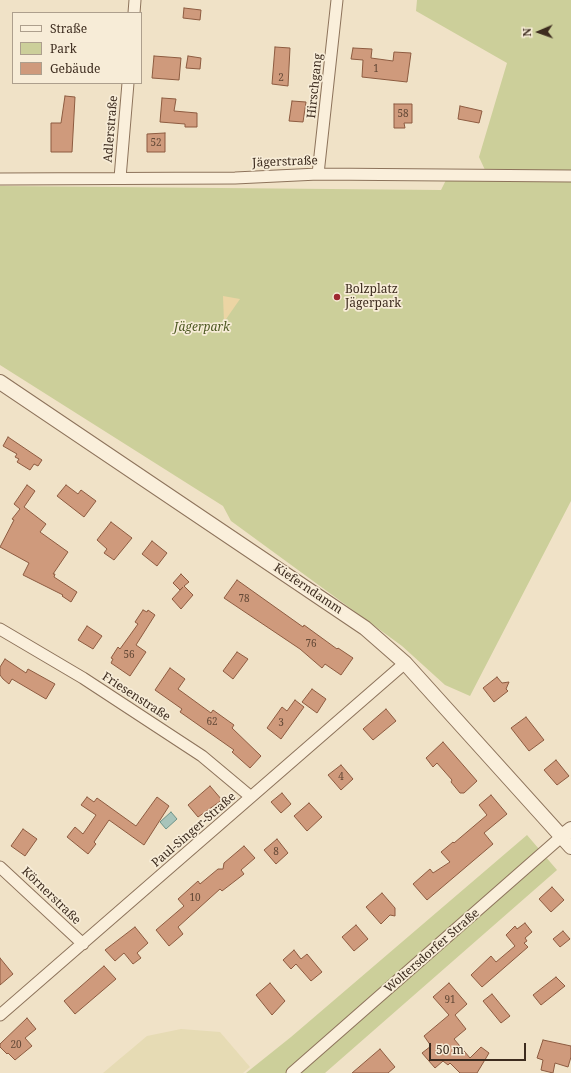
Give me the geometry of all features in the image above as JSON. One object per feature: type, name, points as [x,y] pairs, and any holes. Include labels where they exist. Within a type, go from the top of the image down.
[{"type":"street","points":[[134,12],[135,0]]},
{"type":"street","name":"Hirschgang","points":[[318,174],[337,0]]},
{"type":"street","name":"Adlerstraße","points":[[120,178],[128,84]]},
{"type":"street","name":"Jägerstraße","points":[[0,179],[235,178],[318,174],[571,176]]},
{"type":"street","name":"Kieferndamm","points":[[0,382],[365,628],[405,663],[568,838]]},
{"type":"street","name":"Friesenstraße","points":[[0,629],[83,678],[202,756],[251,797]]},
{"type":"street","name":"Paul-Singer-Straße","points":[[0,1015],[405,663]]},
{"type":"street","name":"Woltersdorfer Straße","points":[[292,1073],[568,838]]},
{"type":"street","name":"Körnerstraße","points":[[0,867],[83,944]]},
{"type":"shaded area","points":[[181,1029],[220,1032],[250,1067],[243,1073],[103,1073],[147,1036]]},
{"type":"green space","points":[[417,0],[571,0],[571,170],[485,170],[479,157],[507,63],[416,11]]},
{"type":"green space","name":"Jägerpark","points":[[446,180],[571,181],[571,501],[470,696],[445,685],[402,646],[231,521],[223,506],[0,365],[0,186],[441,190]]},
{"type":"green space","points":[[527,835],[557,870],[325,1073],[246,1073],[291,1037]]},
{"type":"sand","points":[[223,296],[240,299],[224,322]]},
{"type":"water","points":[[171,812],[177,819],[166,829],[160,822]]},
{"type":"building","points":[[184,8],[201,10],[200,20],[183,18]]},
{"type":"building","points":[[275,47],[290,48],[288,86],[272,84]]},
{"type":"building","points":[[353,48],[372,49],[371,58],[393,61],[394,52],[411,53],[407,82],[362,77],[363,60],[351,59]]},
{"type":"building","points":[[154,56],[181,58],[179,80],[152,78]]},
{"type":"building","points":[[188,56],[201,58],[200,69],[186,68]]},
{"type":"building","points":[[65,96],[75,97],[72,152],[51,152],[51,123],[61,123]]},
{"type":"building","points":[[162,98],[176,99],[174,111],[197,113],[197,127],[185,127],[185,124],[160,122]]},
{"type":"building","points":[[292,101],[306,102],[303,122],[289,121]]},
{"type":"building","points":[[394,104],[412,104],[412,123],[404,123],[405,128],[394,128]]},
{"type":"building","points":[[460,106],[482,111],[479,123],[458,119]]},
{"type":"building","points":[[165,133],[165,152],[147,152],[147,134]]},
{"type":"building","points":[[8,437],[42,460],[38,466],[34,464],[30,470],[17,462],[19,459],[15,457],[17,454],[3,446]]},
{"type":"building","points":[[27,485],[35,491],[24,507],[46,524],[40,532],[68,552],[53,574],[55,574],[54,577],[77,592],[71,602],[62,596],[63,595],[23,575],[29,563],[0,547],[14,520],[12,519],[20,509],[14,504]]},
{"type":"building","points":[[66,485],[78,494],[81,490],[96,501],[84,517],[57,496]]},
{"type":"building","points":[[111,522],[132,538],[114,560],[104,553],[107,549],[97,540]]},
{"type":"building","points":[[152,541],[167,553],[157,566],[142,554]]},
{"type":"building","points":[[181,574],[189,582],[184,586],[193,595],[181,609],[172,599],[183,587],[180,590],[173,583]]},
{"type":"building","points":[[237,580],[303,627],[304,625],[337,649],[338,648],[353,658],[341,675],[325,664],[322,668],[300,649],[224,598]]},
{"type":"building","points":[[143,610],[147,612],[148,610],[155,615],[136,645],[146,652],[130,676],[111,663],[113,659],[111,658],[118,647],[120,649],[138,624],[135,622]]},
{"type":"building","points":[[87,626],[102,636],[93,649],[78,640]]},
{"type":"building","points":[[237,652],[248,659],[233,679],[223,671]]},
{"type":"building","points":[[5,659],[26,673],[28,669],[55,684],[46,699],[12,679],[9,684],[3,679],[0,675],[0,667]]},
{"type":"building","points":[[170,668],[185,679],[178,689],[211,713],[213,710],[234,725],[232,728],[261,756],[250,768],[232,752],[234,750],[180,712],[182,709],[155,690]]},
{"type":"building","points":[[497,677],[502,683],[509,682],[506,689],[508,691],[494,702],[483,688]]},
{"type":"building","points":[[312,689],[326,699],[317,713],[302,702]]},
{"type":"building","points":[[295,700],[304,707],[281,739],[267,728],[282,707],[287,711]]},
{"type":"building","points":[[386,709],[396,721],[373,740],[363,729]]},
{"type":"building","points":[[526,717],[544,740],[529,751],[511,728]]},
{"type":"building","points":[[443,742],[477,781],[464,793],[460,793],[451,782],[452,780],[437,763],[433,767],[426,758]]},
{"type":"building","points":[[556,760],[569,776],[557,785],[544,770]]},
{"type":"building","points":[[341,765],[353,779],[341,790],[328,775]]},
{"type":"building","points":[[210,786],[222,800],[198,817],[188,805]]},
{"type":"building","points":[[282,793],[291,804],[281,813],[271,802]]},
{"type":"building","points":[[491,795],[507,814],[484,833],[493,844],[427,900],[413,884],[430,869],[433,873],[450,862],[441,852],[487,815],[479,805]]},
{"type":"building","points":[[87,797],[94,802],[97,798],[136,826],[157,797],[169,806],[144,845],[109,820],[94,842],[96,844],[88,854],[67,837],[75,827],[83,834],[96,815],[81,805]]},
{"type":"building","points":[[309,803],[322,817],[307,831],[294,816]]},
{"type":"building","points":[[23,829],[37,839],[25,856],[11,846]]},
{"type":"building","points":[[277,839],[288,853],[276,864],[264,850]]},
{"type":"building","points":[[244,846],[255,858],[241,870],[244,874],[222,891],[220,889],[178,927],[183,934],[169,946],[156,930],[184,906],[178,899],[198,881],[200,884],[218,869],[223,869],[224,863]]},
{"type":"building","points":[[552,887],[564,900],[551,912],[539,899]]},
{"type":"building","points":[[382,893],[395,908],[395,916],[390,915],[381,924],[366,907]]},
{"type":"building","points":[[525,923],[532,932],[525,938],[527,941],[524,943],[528,947],[482,987],[471,975],[491,956],[496,962],[515,946],[506,935],[515,926],[517,929]]},
{"type":"building","points":[[356,925],[368,939],[354,951],[342,937]]},
{"type":"building","points":[[135,927],[148,943],[137,953],[141,958],[133,964],[124,953],[115,961],[105,950]]},
{"type":"building","points":[[563,931],[570,939],[560,947],[553,939]]},
{"type":"building","points":[[294,950],[301,959],[307,954],[322,972],[311,981],[296,964],[291,969],[283,960]]},
{"type":"building","points":[[0,958],[13,974],[0,985]]},
{"type":"building","points":[[104,966],[116,979],[75,1014],[64,1001]]},
{"type":"building","points":[[556,977],[565,986],[541,1005],[533,995]]},
{"type":"building","points":[[270,983],[285,1001],[272,1015],[256,995]]},
{"type":"building","points":[[449,983],[467,1004],[455,1015],[466,1029],[454,1039],[470,1058],[481,1047],[489,1053],[477,1073],[460,1073],[450,1063],[448,1065],[443,1061],[435,1068],[422,1053],[431,1046],[424,1036],[449,1015],[433,997]]},
{"type":"building","points":[[492,994],[510,1016],[501,1023],[483,1001]]},
{"type":"building","points":[[27,1018],[36,1029],[25,1038],[32,1046],[15,1060],[0,1047],[0,1044]]},
{"type":"building","points":[[543,1040],[571,1046],[571,1057],[568,1067],[555,1063],[553,1073],[541,1070],[543,1060],[537,1058]]},
{"type":"building","points":[[380,1049],[395,1067],[388,1073],[352,1073]]},
{"type":"place","name":"Bolzplatz Jägerpark","points":[[337,297]]}]
